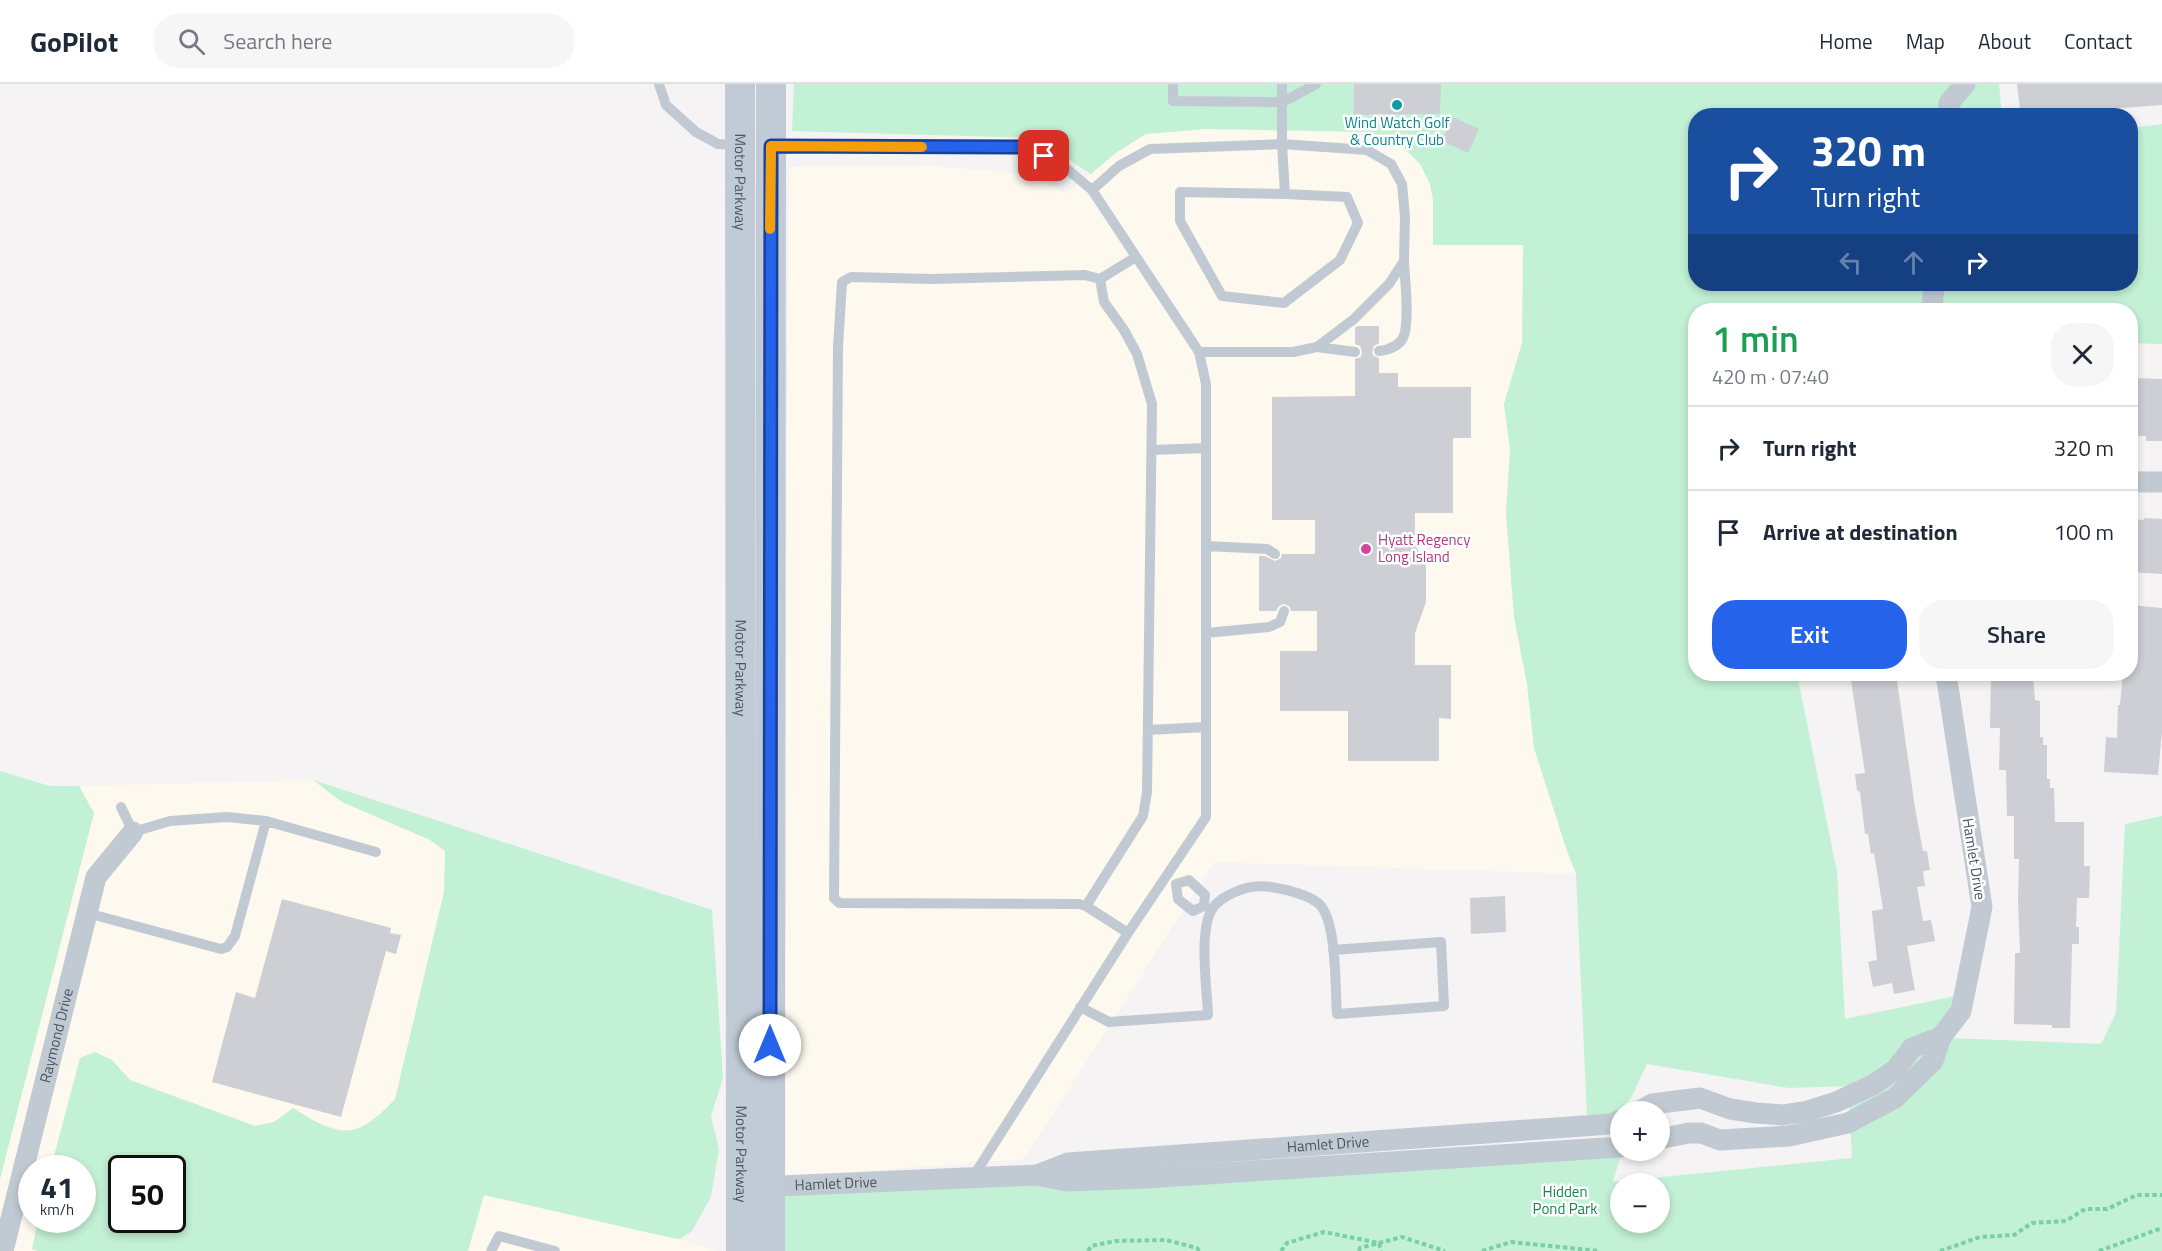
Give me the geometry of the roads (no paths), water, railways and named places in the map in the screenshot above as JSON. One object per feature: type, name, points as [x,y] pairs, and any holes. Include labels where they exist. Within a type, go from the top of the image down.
[{"type":"main road","name":"Motor Parkway","points":[[741,84],[756,145],[770,1251]]},
{"type":"main road","name":"Motor Parkway","points":[[741,1251],[756,145],[771,84]]},
{"type":"street","points":[[1949,108],[1949,103],[1965,84]]},
{"type":"street","points":[[2138,482],[2162,482]]},
{"type":"street","name":"Hamlet Drive","points":[[1670,1136],[1701,1133],[1720,1140],[1789,1136],[1848,1124],[1895,1098],[1933,1061],[1941,1037],[1961,1011],[1982,907],[1947,681]]},
{"type":"street","name":"Raymond Drive","points":[[3,1251],[96,877],[133,832]]},
{"type":"street","points":[[1670,1101],[1700,1098],[1724,1107],[1782,1115],[1808,1111],[1836,1102],[1873,1085],[1896,1069],[1912,1048],[1941,1037]]},
{"type":"street","points":[[1720,1140],[1724,1107]]},
{"type":"street","name":"Hamlet Drive","points":[[1037,1175],[1068,1163],[1610,1124]]},
{"type":"street","name":"Hamlet Drive","points":[[741,1188],[1037,1175],[1067,1181],[1135,1178],[1610,1148]]},
{"type":"lane","points":[[659,84],[666,105],[696,132],[718,144],[1027,147],[1061,164],[1092,190],[1198,352],[1206,384],[1206,817],[1128,933],[972,1177]]},
{"type":"lane","points":[[1173,84],[1173,101],[1283,102],[1316,84]]},
{"type":"lane","points":[[1282,84],[1285,194]]},
{"type":"lane","points":[[1092,190],[1119,166],[1150,149],[1282,144],[1367,150],[1391,164],[1402,184],[1405,216],[1406,325],[1403,338],[1396,346],[1379,351]]},
{"type":"lane","points":[[1180,192],[1285,194],[1347,197],[1358,223],[1340,260],[1284,303],[1222,296],[1180,221],[1180,192]]},
{"type":"lane","points":[[1128,933],[1086,906],[1079,904],[839,903],[834,898],[838,347],[842,282],[851,277],[932,279],[1085,275],[1100,279],[1136,257]]},
{"type":"lane","points":[[1317,347],[1354,319],[1382,291],[1404,261]]},
{"type":"lane","points":[[1086,906],[1143,816],[1147,799],[1152,404],[1137,354],[1104,302],[1100,279]]},
{"type":"lane","points":[[1198,352],[1293,352],[1317,347],[1355,352]]},
{"type":"lane","points":[[1152,450],[1206,448]]},
{"type":"lane","points":[[1206,546],[1267,549],[1275,554]]},
{"type":"lane","points":[[1206,633],[1269,627],[1280,622],[1284,611]]},
{"type":"lane","points":[[1148,730],[1206,727]]},
{"type":"lane","points":[[122,807],[133,832],[170,821],[227,817],[266,821],[376,852]]},
{"type":"lane","points":[[87,913],[220,949],[228,947],[234,936],[266,821]]},
{"type":"lane","points":[[1167,875],[1176,884],[1178,899],[1193,911],[1207,908],[1244,888],[1268,886],[1294,891],[1321,905],[1327,920],[1333,951],[1337,1014],[1444,1006],[1442,942],[1333,951]]},
{"type":"lane","points":[[1080,1007],[1109,1022],[1208,1015],[1204,932],[1207,908],[1205,895],[1189,880],[1176,884]]},
{"type":"lane","points":[[491,1251],[499,1236],[538,1249],[555,1251]]},
{"type":"place","name":"Wind Watch Golf & Country Club","points":[[1397,105]]},
{"type":"place","name":"Hyatt Regency Long Island","points":[[1366,549]]},
{"type":"park label","name":"Hidden Pond Park","points":[[1565,1200]]}]
